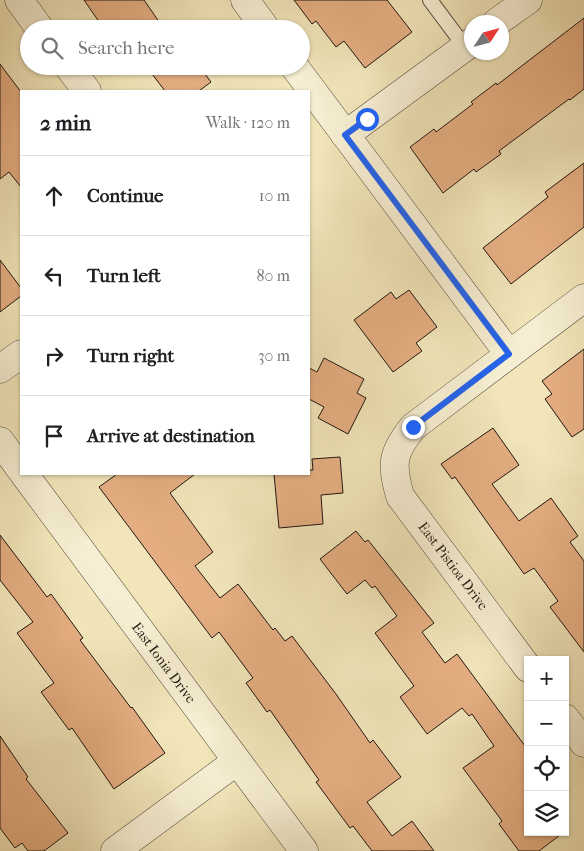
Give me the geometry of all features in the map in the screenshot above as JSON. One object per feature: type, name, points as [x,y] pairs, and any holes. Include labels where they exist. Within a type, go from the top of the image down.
[{"type":"street","points":[[19,0],[33,20]]},
{"type":"street","points":[[244,0],[259,20]]},
{"type":"street","points":[[508,15],[528,0]]},
{"type":"street","points":[[345,135],[464,47]]},
{"type":"street","points":[[75,75],[86,90]]},
{"type":"street","points":[[301,75],[509,354],[584,298]]},
{"type":"street","name":"East Pistioa Drive","points":[[509,354],[413,427],[402,441],[394,458],[395,477],[400,496],[524,663]]},
{"type":"street","points":[[0,369],[20,355]]},
{"type":"street","points":[[0,441],[20,469]]},
{"type":"street","name":"East Ionia Drive","points":[[25,475],[304,851]]},
{"type":"street","points":[[569,723],[584,743]]},
{"type":"street","points":[[115,851],[237,761]]},
{"type":"lane","points":[[430,0],[464,39]]},
{"type":"building","points":[[84,0],[144,0],[158,20],[98,20]]},
{"type":"building","points":[[294,0],[387,0],[412,32],[365,68],[344,41],[336,47],[316,21],[312,24]]},
{"type":"building","points":[[584,18],[584,89],[499,151],[501,154],[476,172],[474,169],[443,193],[410,147],[434,129],[436,132],[473,104],[471,102],[496,83],[497,85]]},
{"type":"building","points":[[0,64],[20,91],[20,186],[9,172],[0,179]]},
{"type":"building","points":[[153,75],[206,75],[211,82],[200,90],[164,90]]},
{"type":"building","points":[[584,163],[584,227],[511,284],[483,248],[548,197],[545,192]]},
{"type":"building","points":[[0,260],[20,287],[20,297],[0,312]]},
{"type":"building","points":[[409,290],[437,327],[416,343],[422,351],[393,372],[354,320],[391,292],[396,299]]},
{"type":"building","points":[[584,349],[584,429],[572,437],[545,399],[552,394],[542,381]]},
{"type":"building","points":[[324,358],[364,379],[357,393],[366,398],[348,434],[318,418],[324,407],[310,400],[310,368],[317,372]]},
{"type":"building","points":[[493,428],[519,465],[492,484],[519,521],[551,498],[578,536],[570,542],[584,561],[584,652],[550,607],[558,601],[534,568],[524,574],[455,477],[452,479],[441,464]]},
{"type":"building","points":[[340,457],[343,493],[321,495],[323,524],[279,528],[274,475],[310,475],[310,470],[313,470],[312,459]]},
{"type":"building","points":[[116,475],[194,475],[170,493],[213,552],[195,566],[220,598],[238,584],[273,630],[275,628],[285,641],[292,636],[370,743],[373,740],[401,777],[367,802],[392,836],[412,821],[434,851],[372,851],[353,826],[350,828],[316,782],[319,780],[270,710],[267,712],[246,683],[253,678],[219,632],[212,638],[99,487]]},
{"type":"building","points":[[356,531],[365,542],[368,540],[434,623],[422,632],[445,663],[457,654],[524,745],[524,836],[559,836],[539,851],[519,851],[499,824],[502,821],[463,768],[494,746],[472,714],[469,716],[462,708],[427,734],[400,697],[414,686],[375,633],[397,616],[375,586],[372,588],[365,580],[347,594],[320,559]]},
{"type":"building","points":[[0,535],[47,597],[51,594],[83,638],[80,640],[165,753],[114,789],[72,728],[69,730],[41,692],[54,683],[17,633],[33,622],[0,580]]},
{"type":"building","points":[[0,736],[28,777],[26,779],[68,833],[44,851],[28,851],[22,843],[15,848],[0,828]]},
{"type":"route","points":[[367,119],[345,135],[509,354],[413,427]]}]
